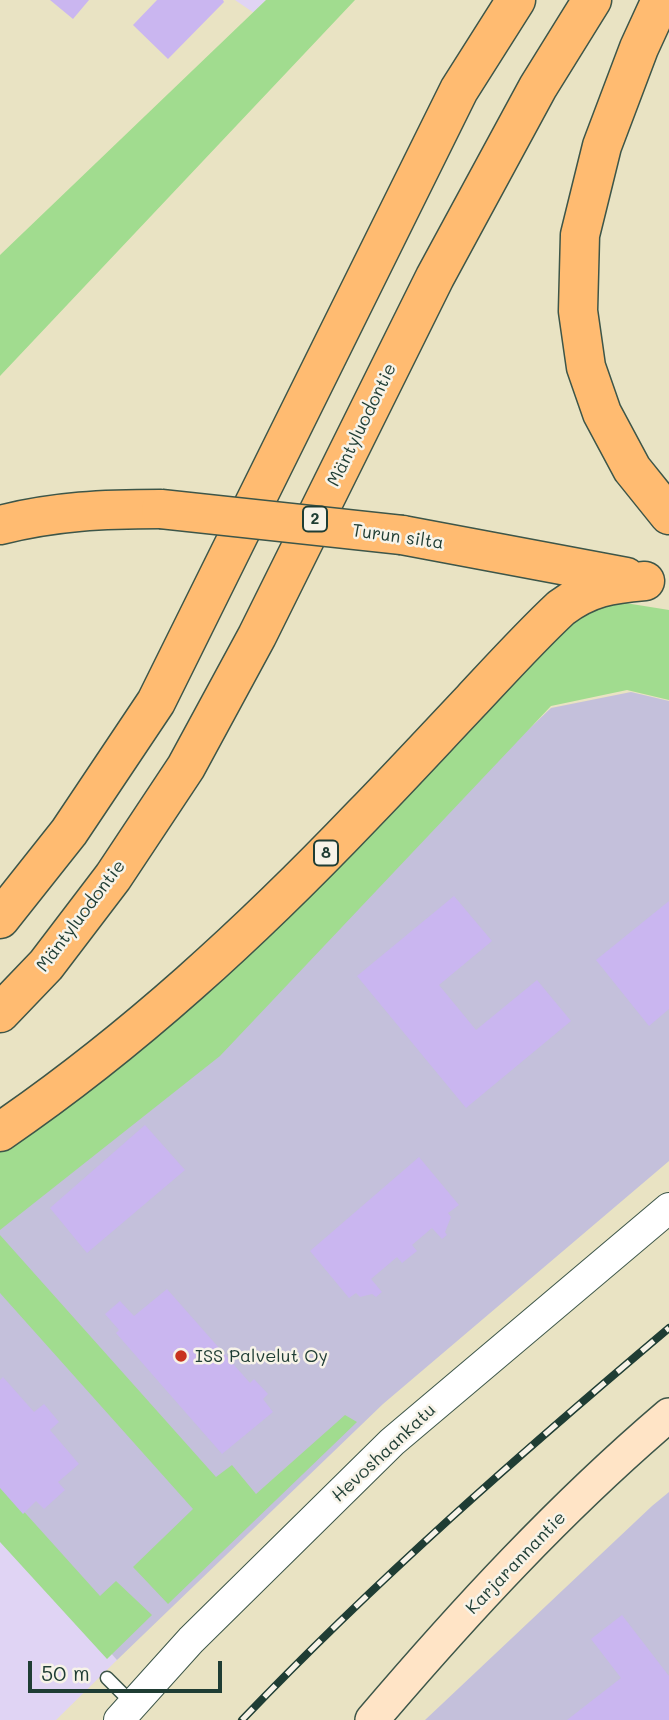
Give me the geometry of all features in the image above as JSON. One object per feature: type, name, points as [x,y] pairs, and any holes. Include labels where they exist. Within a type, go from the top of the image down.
[{"type":"highway","points":[[0,919],[52,856],[156,702],[459,90],[516,0]]},
{"type":"highway","name":"Mäntyluodontie","points":[[0,1013],[46,965],[113,877],[186,767],[257,636],[435,277],[538,88],[592,0]]},
{"type":"highway","points":[[661,0],[639,48],[602,146],[580,236],[578,311],[586,367],[602,413],[632,469],[669,515]]},
{"type":"highway","name":"Turun silta","points":[[0,525],[32,517],[93,509],[161,509],[402,535],[657,583]]},
{"type":"highway","name":"8","points":[[0,1132],[125,1038],[215,960],[360,817],[561,608],[579,595],[608,584],[657,583]]},
{"type":"highway","points":[[0,897],[52,856]]},
{"type":"main road","name":"Karjarannantie","points":[[372,1720],[527,1547],[669,1415]]},
{"type":"street","name":"Hevoshaankatu","points":[[126,1712],[191,1640],[392,1442],[669,1208]]},
{"type":"lane","points":[[107,1678],[126,1712]]},
{"type":"shaded area","points":[[235,0],[266,0],[254,13]]},
{"type":"shaded area","points":[[631,692],[669,701],[669,1161],[383,1404],[117,1660],[0,1527],[0,1199],[495,761],[551,708]]},
{"type":"shaded area","points":[[669,1492],[669,1720],[425,1720],[652,1506]]},
{"type":"shaded area","points":[[0,1527],[117,1660],[56,1720],[0,1720]]},
{"type":"green space","points":[[266,0],[355,0],[0,376],[0,255]]},
{"type":"green space","points":[[613,601],[669,610],[669,700],[627,690],[551,706],[220,1056],[0,1230],[0,1151],[39,1124],[571,621]]},
{"type":"green space","points":[[0,1235],[216,1477],[232,1465],[256,1494],[345,1415],[357,1422],[168,1604],[133,1567],[193,1509],[0,1293]]},
{"type":"green space","points":[[0,1485],[100,1596],[116,1581],[152,1615],[107,1659],[0,1542]]},
{"type":"building","points":[[50,0],[89,0],[73,19]]},
{"type":"building","points":[[157,0],[224,2],[168,59],[133,25]]},
{"type":"building","points":[[454,896],[492,941],[439,985],[476,1030],[537,980],[571,1021],[466,1108],[357,976]]},
{"type":"building","points":[[669,901],[669,1009],[649,1026],[596,960]]},
{"type":"building","points":[[145,1125],[185,1170],[87,1253],[50,1208]]},
{"type":"building","points":[[419,1157],[459,1205],[448,1213],[451,1217],[445,1232],[447,1235],[442,1239],[432,1228],[412,1245],[417,1251],[402,1263],[397,1257],[371,1279],[382,1292],[376,1297],[372,1294],[360,1297],[356,1293],[349,1298],[310,1251]]},
{"type":"building","name":"ISS Palvelut Oy","points":[[167,1289],[250,1383],[254,1379],[268,1394],[263,1399],[273,1412],[222,1454],[116,1333],[119,1330],[105,1314],[120,1301],[134,1316]]},
{"type":"building","points":[[3,1377],[34,1412],[44,1404],[59,1422],[50,1430],[79,1464],[58,1482],[65,1490],[44,1509],[36,1501],[23,1514],[0,1488],[0,1380]]},
{"type":"building","points":[[622,1615],[669,1676],[669,1720],[567,1720],[621,1678],[591,1639]]},
{"type":"railway","points":[[242,1720],[344,1617],[450,1518],[669,1328]]},
{"type":"place","name":"ISS Palvelut Oy","points":[[181,1356]]}]
